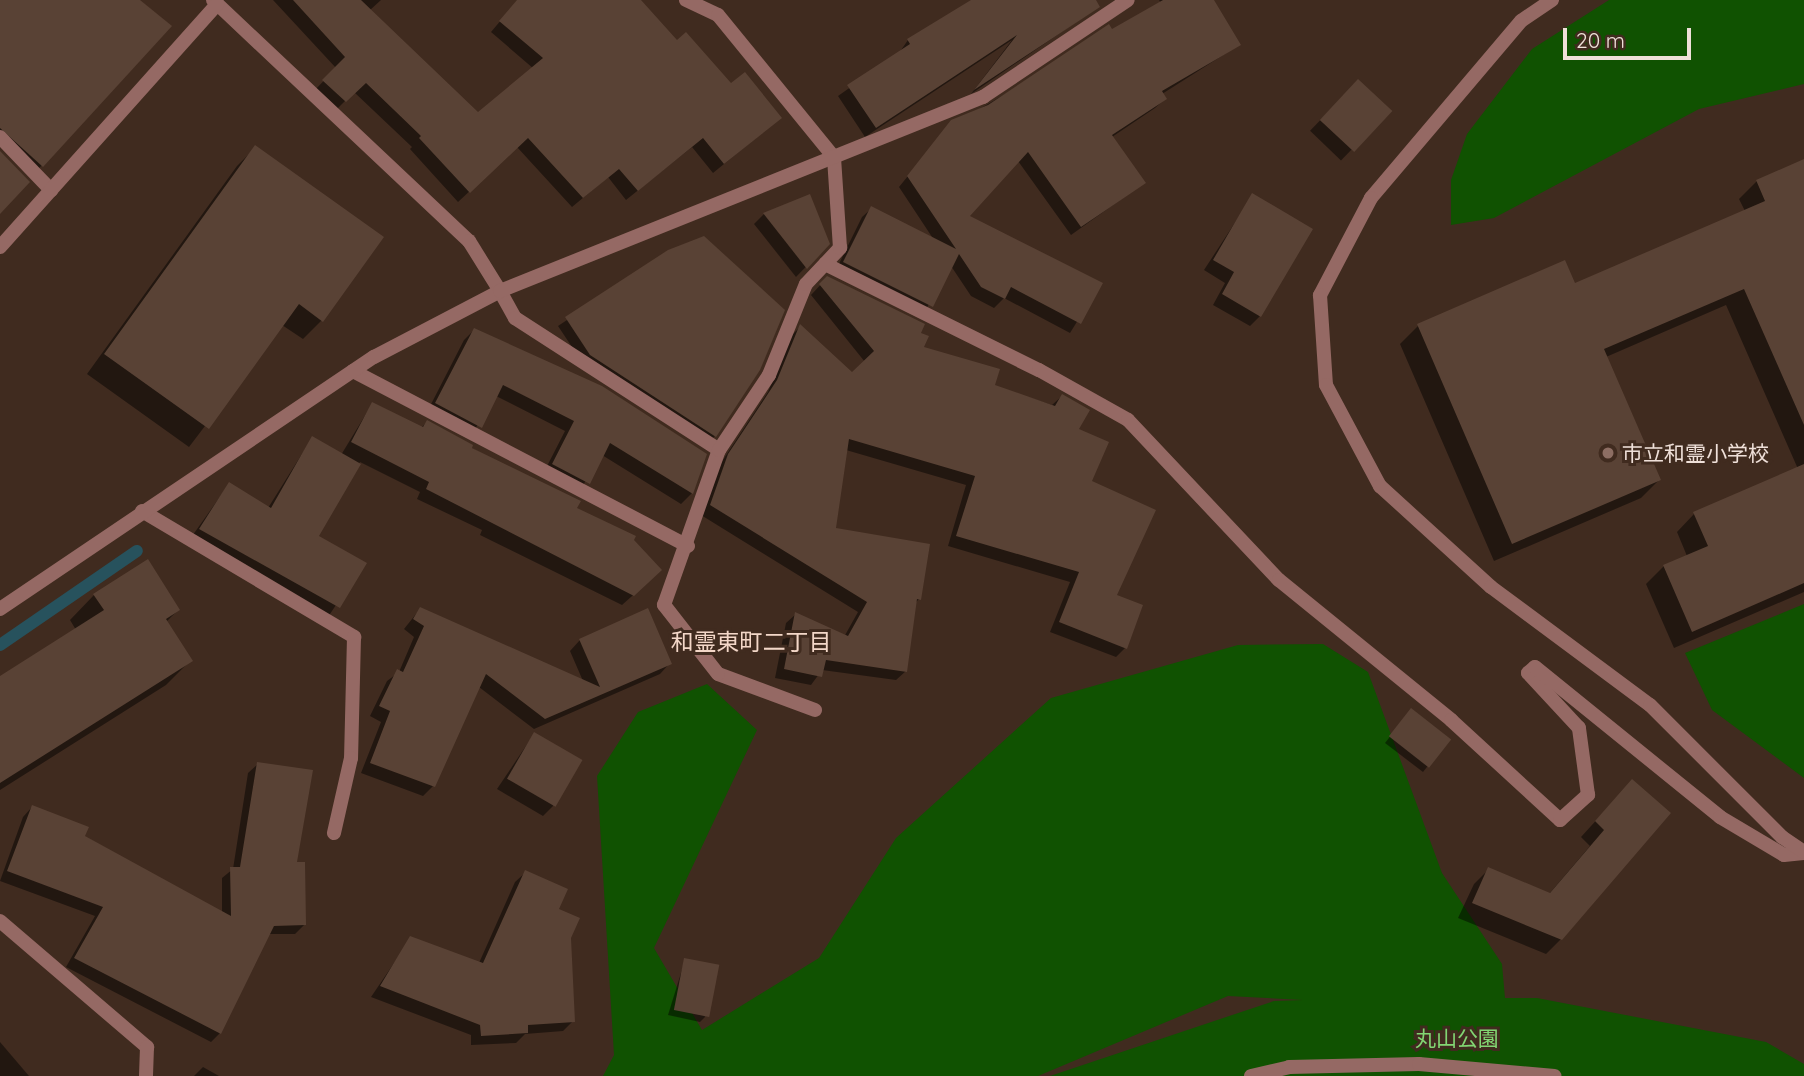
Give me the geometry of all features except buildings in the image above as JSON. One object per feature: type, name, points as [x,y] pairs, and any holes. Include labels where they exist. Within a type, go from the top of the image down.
[{"type":"street","points":[[686,0],[718,15],[834,157],[840,248],[806,284],[768,375],[719,450],[688,546],[664,605],[718,674],[815,710]]},
{"type":"street","points":[[0,609],[353,371],[500,291],[983,97],[1127,0]]},
{"type":"street","points":[[1552,0],[1521,21],[1371,198],[1320,295],[1326,385],[1380,486],[1491,587],[1650,705],[1782,837],[1804,853]]},
{"type":"street","points":[[0,247],[215,2],[469,241],[515,318],[719,450]]},
{"type":"street","points":[[0,137],[51,190]]},
{"type":"street","points":[[825,264],[1039,370],[1128,420],[1279,580],[1451,720],[1560,820],[1588,795],[1579,728],[1528,673],[1535,667],[1720,817],[1784,855],[1804,853]]},
{"type":"street","points":[[353,371],[688,546]]},
{"type":"street","points":[[142,511],[354,637],[351,758],[334,833]]},
{"type":"street","points":[[0,921],[147,1046],[146,1076]]},
{"type":"street","points":[[1251,1076],[1289,1067],[1419,1064],[1554,1076]]},
{"type":"green space","points":[[1609,0],[1804,0],[1804,84],[1699,109],[1494,218],[1451,225],[1451,180],[1467,134],[1532,49]]},
{"type":"green space","points":[[1804,604],[1804,778],[1712,710],[1685,653]]},
{"type":"green space","name":"丸山公園","points":[[1323,644],[1368,672],[1442,873],[1502,964],[1505,998],[1537,998],[1766,1042],[1804,1064],[1804,1076],[1050,1076],[1274,1001],[1303,1000],[1228,996],[1038,1076],[603,1076],[614,1055],[597,776],[638,712],[707,684],[757,730],[654,948],[702,1030],[819,958],[896,838],[1051,698],[1238,645]]},
{"type":"waterway","points":[[0,645],[137,551]]},
{"type":"place","name":"市立和霊小学校","points":[[1608,453]]},
{"type":"district","name":"和霊東町二丁目","points":[[751,642]]}]
